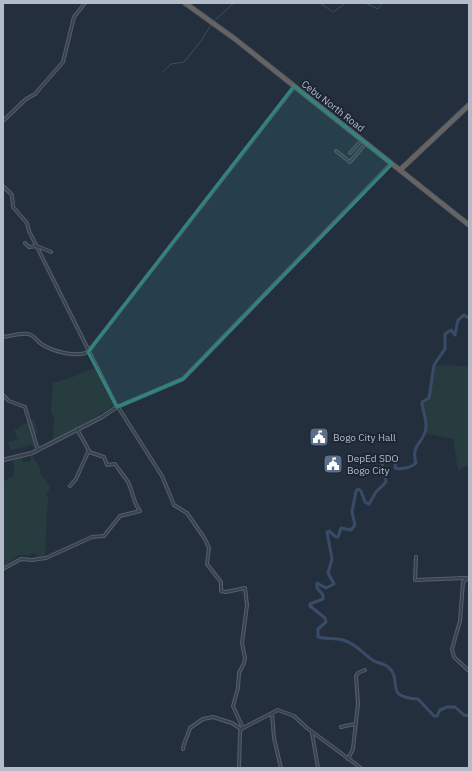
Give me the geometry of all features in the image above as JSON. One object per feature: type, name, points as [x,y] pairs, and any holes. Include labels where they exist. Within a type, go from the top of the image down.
[{"type":"highway","name":"Cebu North Road","points":[[185,3],[235,39],[469,225]]},
{"type":"highway","points":[[400,170],[469,105]]},
{"type":"street","points":[[3,121],[26,99],[35,94],[63,62],[66,56],[74,17],[84,3]]},
{"type":"street","points":[[3,337],[28,334],[34,336],[42,345],[57,350],[71,354],[88,352],[294,86]]},
{"type":"street","points":[[350,153],[362,140]]},
{"type":"street","points":[[336,152],[350,162],[366,144]]},
{"type":"street","points":[[3,460],[26,455],[38,450],[117,407],[183,379],[392,164]]},
{"type":"street","points":[[3,186],[12,195],[13,207],[27,223],[81,333],[88,352],[98,367],[117,407],[162,476],[174,505],[187,514],[205,539],[209,548],[207,564],[221,582],[222,591],[226,592],[245,588],[247,605],[242,643],[245,658],[239,673],[238,688],[232,706],[242,728]]},
{"type":"street","points":[[25,243],[29,246],[37,246],[51,252]]},
{"type":"street","points":[[3,395],[9,401],[25,407],[38,450]]},
{"type":"street","points":[[3,569],[21,559],[32,560],[46,558],[92,537],[104,536],[120,516],[140,511],[132,499],[127,481],[120,474],[115,464],[107,465],[104,457],[89,452],[80,438],[77,429]]},
{"type":"street","points":[[70,486],[76,479],[89,450]]},
{"type":"street","points":[[416,557],[414,580],[465,578],[469,576]]},
{"type":"street","points":[[465,578],[462,587],[460,621],[452,649],[454,657],[469,671]]},
{"type":"street","points":[[348,759],[353,749],[358,696],[356,676],[358,673],[365,670]]},
{"type":"street","points":[[239,768],[240,733],[242,728],[280,710],[290,714],[361,768]]},
{"type":"street","points":[[272,713],[274,738],[281,768]]},
{"type":"street","points":[[183,749],[184,742],[188,737],[190,728],[206,718],[216,718],[242,728]]},
{"type":"street","points":[[341,727],[355,724]]},
{"type":"street","points":[[312,732],[318,768]]},
{"type":"highlighted area","points":[[294,86],[392,164],[183,379],[117,407],[88,352]]},
{"type":"green space","points":[[434,365],[469,366],[469,465],[458,470],[453,439],[424,433],[426,421],[422,402],[429,398]]},
{"type":"green space","points":[[96,367],[114,406],[53,441],[54,417],[51,413],[53,383],[73,377]]},
{"type":"green space","points":[[34,420],[38,431],[33,437],[36,448],[34,449],[32,445],[11,450],[8,442],[18,439],[14,431],[23,424]]},
{"type":"green space","points":[[30,456],[32,456],[41,469],[40,473],[49,485],[49,491],[46,493],[48,497],[45,556],[38,557],[34,553],[31,553],[30,555],[19,555],[3,567],[3,481],[14,476],[14,460],[22,457],[23,462],[29,462],[31,460]]},
{"type":"waterway","points":[[214,21],[234,3]]},
{"type":"waterway","points":[[320,3],[333,12],[346,3]]},
{"type":"waterway","points":[[365,3],[378,9],[382,3]]},
{"type":"waterway","points":[[163,72],[171,64],[184,62],[201,41],[211,25]]},
{"type":"waterway","points":[[469,318],[464,315],[458,320],[455,335],[451,330],[445,334],[445,349],[434,365],[429,398],[422,402],[426,427],[423,437],[416,447],[416,463],[406,468],[395,468],[396,459],[394,457],[390,457],[382,464],[386,482],[376,492],[369,504],[365,502],[361,491],[358,489],[356,491],[352,512],[355,525],[351,530],[341,528],[338,537],[329,531],[327,532],[332,559],[328,573],[334,584],[326,588],[317,583],[317,588],[323,595],[323,599],[310,604],[310,606],[325,618],[326,622],[318,629],[318,637],[340,639],[348,642],[374,661],[387,666],[392,672],[397,691],[400,695],[407,698],[418,699],[434,716],[437,716],[440,710],[447,707],[455,707],[464,715],[469,716]]},
{"type":"place","name":"Bogo City Hall","points":[[319,437]]},
{"type":"place","name":"DepEd SDO Bogo City","points":[[333,464]]}]
